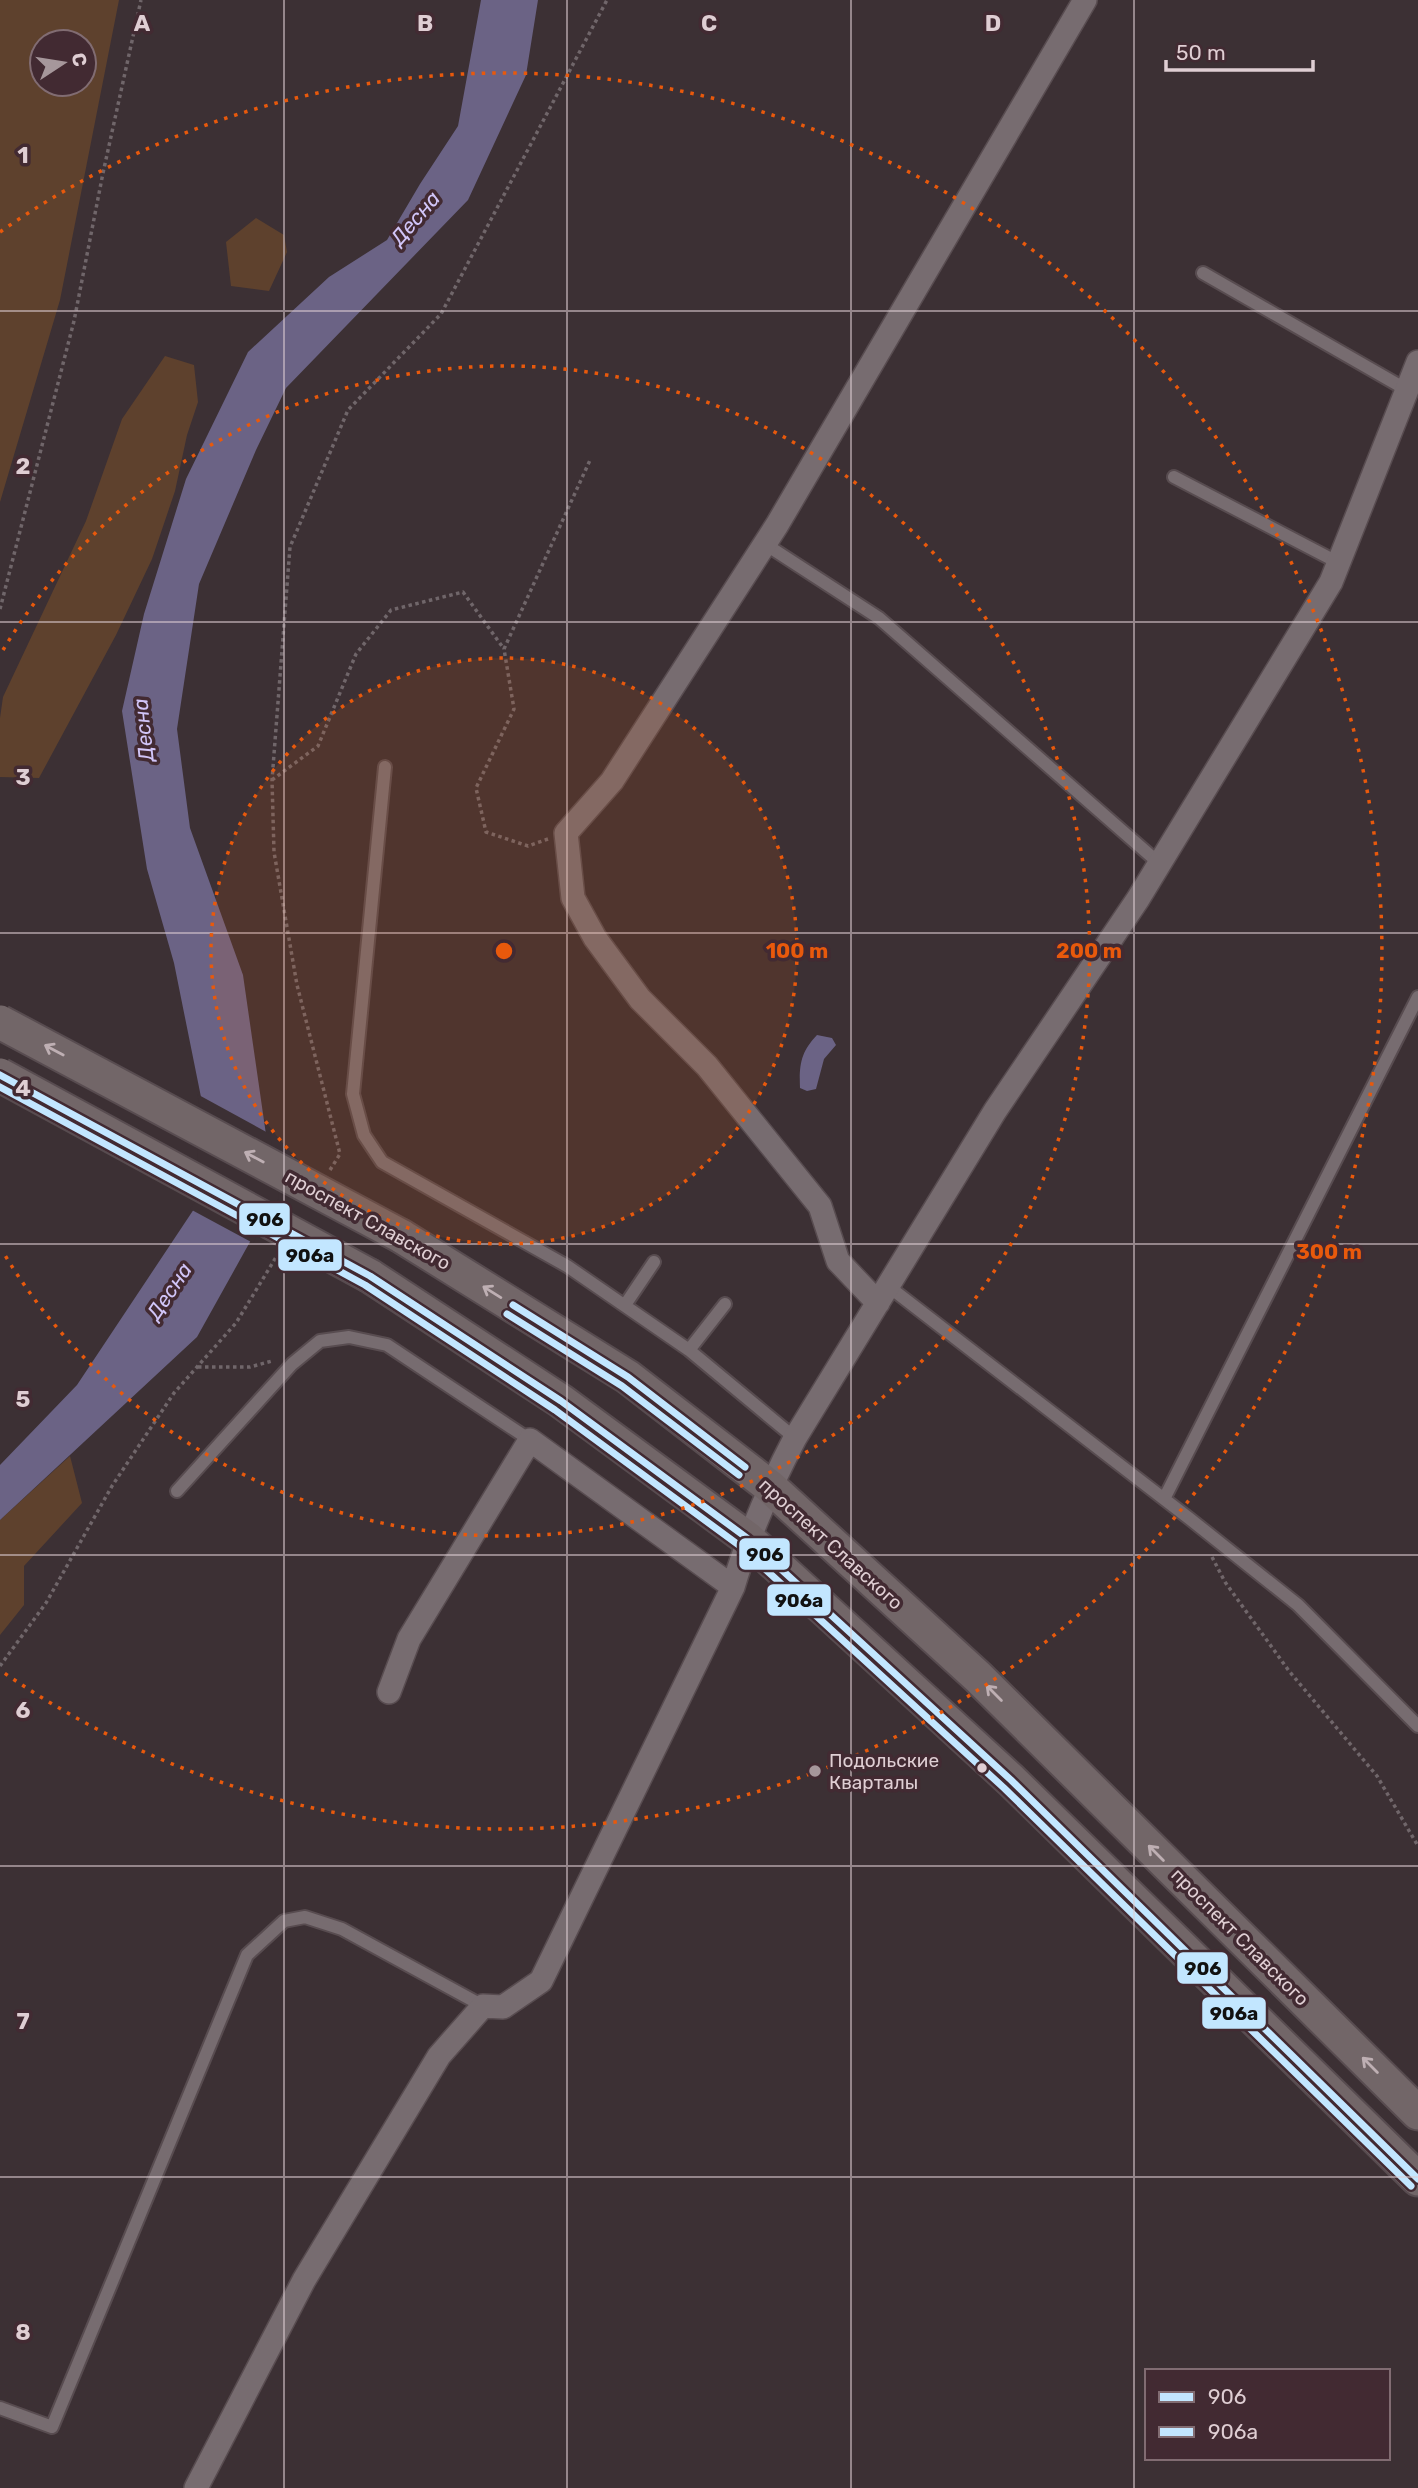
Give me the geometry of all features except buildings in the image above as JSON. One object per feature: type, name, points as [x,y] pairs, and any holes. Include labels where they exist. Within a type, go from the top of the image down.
[{"type":"main road","name":"проспект Славского","points":[[0,1022],[401,1236],[618,1370],[769,1486],[978,1677],[1418,2113]]},
{"type":"main road","points":[[0,1075],[370,1276],[561,1402],[747,1538],[1011,1780],[1418,2179]]},
{"type":"street","points":[[883,1295],[838,1261],[820,1206],[707,1066],[640,999],[595,938],[573,898],[566,833],[612,781],[765,544],[918,289],[1085,0]]},
{"type":"street","points":[[196,2488],[304,2280],[439,2056],[483,2006],[503,2007],[541,1981],[733,1587],[747,1538],[769,1486],[795,1438],[995,1111],[1160,864],[1331,582],[1418,362]]},
{"type":"street","points":[[389,1692],[409,1639],[530,1440],[733,1587]]},
{"type":"lane","points":[[1203,273],[1407,390]]},
{"type":"lane","points":[[1174,477],[1339,563]]},
{"type":"lane","points":[[765,544],[879,618],[1160,864]]},
{"type":"lane","points":[[385,767],[353,1094],[364,1135],[382,1162],[567,1266],[689,1350],[795,1438]]},
{"type":"lane","points":[[1164,1499],[1418,997]]},
{"type":"lane","points":[[625,1305],[654,1262]]},
{"type":"lane","points":[[883,1295],[1164,1499],[1298,1605],[1418,1726]]},
{"type":"lane","points":[[689,1350],[725,1304]]},
{"type":"lane","points":[[177,1491],[292,1364],[320,1341],[349,1337],[387,1345],[530,1440]]},
{"type":"lane","points":[[0,2408],[52,2427],[247,1955],[284,1921],[304,1917],[342,1929],[483,2006]]},
{"type":"path","points":[[0,608],[74,321],[141,0]]},
{"type":"path","points":[[326,1177],[340,1154],[297,985],[274,852],[272,780],[290,547],[348,410],[441,314],[607,0]]},
{"type":"path","points":[[504,649],[590,458]]},
{"type":"path","points":[[272,780],[318,747],[356,654],[391,610],[463,592],[504,649],[514,709],[476,788],[486,832],[528,846],[566,833]]},
{"type":"path","points":[[0,1666],[46,1603],[112,1486],[174,1393],[236,1323],[285,1244]]},
{"type":"path","points":[[198,1367],[250,1367],[307,1352]]},
{"type":"path","points":[[1190,1519],[1225,1582],[1289,1671],[1377,1776],[1418,1846]]},
{"type":"shaded area","points":[[0,0],[119,0],[60,300],[0,502]]},
{"type":"shaded area","points":[[256,218],[284,235],[287,252],[269,291],[231,286],[226,242]]},
{"type":"shaded area","points":[[165,356],[194,365],[198,402],[187,435],[175,491],[152,559],[116,635],[39,778],[0,777],[0,718],[3,697],[86,521],[122,419]]},
{"type":"shaded area","points":[[70,1456],[82,1503],[24,1566],[24,1605],[0,1635],[0,1520]]},
{"type":"water","name":"Десна","points":[[481,0],[538,0],[526,75],[468,200],[286,388],[256,450],[199,584],[177,729],[190,828],[243,975],[275,1197],[197,1337],[0,1520],[0,1465],[77,1385],[198,1203],[203,1107],[174,963],[147,869],[122,711],[144,614],[186,479],[248,352],[329,277],[387,240],[458,126]]},
{"type":"water","points":[[817,1035],[832,1038],[836,1045],[824,1059],[816,1089],[807,1091],[800,1088],[801,1065],[807,1047]]},
{"type":"pier","points":[[197,1094],[270,1134],[279,1198],[253,1243],[190,1209],[195,1202],[200,1108]]},
{"type":"transit line","name":"906","points":[[0,1075],[370,1276],[561,1401],[747,1538],[1011,1780],[1418,2179]]},
{"type":"transit line","name":"906а","points":[[0,1087],[365,1285],[555,1410],[740,1546],[1004,1788],[1411,2186]]},
{"type":"transit line","name":"906","points":[[513,1305],[628,1377],[745,1467]]},
{"type":"transit line","name":"906а","points":[[507,1314],[622,1386],[739,1475]]},
{"type":"place","name":"Подольские Кварталы","points":[[815,1771]]}]
